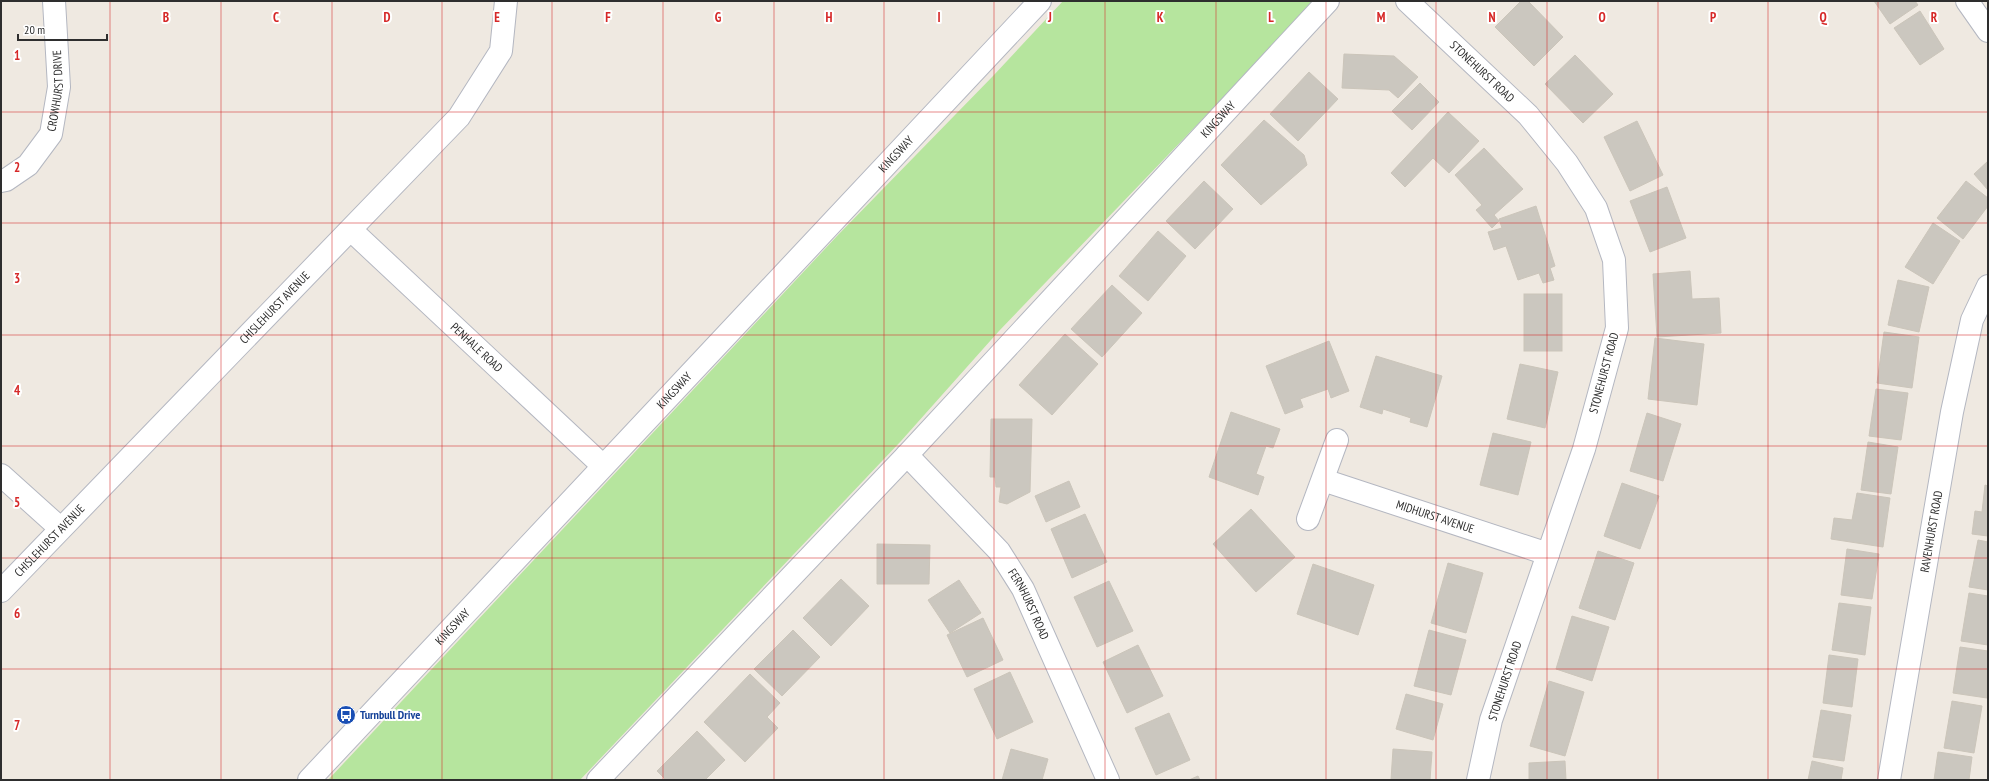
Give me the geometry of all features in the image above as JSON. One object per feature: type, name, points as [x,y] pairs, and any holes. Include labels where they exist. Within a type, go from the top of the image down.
[{"type":"street","name":"CROWHURST DRIVE","points":[[1,181],[6,180],[28,165],[51,134],[59,86],[54,1]]},
{"type":"street","name":"CHISLEHURST AVENUE","points":[[1,591],[60,528],[351,230],[459,117],[501,51],[506,1]]},
{"type":"street","name":"KINGSWAY","points":[[309,780],[602,466],[1040,1]]},
{"type":"street","name":"KINGSWAY","points":[[598,780],[907,455],[1328,1]]},
{"type":"street","name":"STONEHURST ROAD","points":[[1407,1],[1528,116],[1568,163],[1596,208],[1614,260],[1617,328],[1584,449],[1491,720],[1478,780]]},
{"type":"street","points":[[1967,1],[1988,31]]},
{"type":"street","name":"PENHALE ROAD","points":[[351,230],[602,466]]},
{"type":"street","name":"RAVENHURST ROAD","points":[[1889,780],[1952,412],[1972,320],[1988,286]]},
{"type":"street","points":[[1308,519],[1337,440]]},
{"type":"street","name":"FERNHURST ROAD","points":[[907,455],[999,552],[1023,589],[1108,780]]},
{"type":"street","points":[[1,475],[60,528]]},
{"type":"street","name":"MIDHURST AVENUE","points":[[1323,480],[1548,554]]},
{"type":"green space","points":[[1063,1],[1316,1],[999,331],[901,441],[580,780],[328,780],[837,236],[993,76]]},
{"type":"building","points":[[1521,1],[1528,1],[1563,37],[1534,66],[1495,27]]},
{"type":"building","points":[[1874,1],[1915,1],[1918,5],[1890,24]]},
{"type":"building","points":[[1920,11],[1944,49],[1920,65],[1894,28]]},
{"type":"building","points":[[1344,54],[1394,56],[1418,77],[1398,98],[1389,90],[1342,88]]},
{"type":"building","points":[[1575,55],[1613,94],[1583,123],[1545,84]]},
{"type":"building","points":[[1309,72],[1338,99],[1298,141],[1270,114]]},
{"type":"building","points":[[1420,83],[1439,102],[1412,130],[1392,111]]},
{"type":"building","points":[[1448,112],[1479,141],[1449,173],[1433,158],[1405,187],[1391,173]]},
{"type":"building","points":[[1264,120],[1304,155],[1307,165],[1261,205],[1221,165]]},
{"type":"building","points":[[1637,121],[1663,175],[1630,191],[1604,137]]},
{"type":"building","points":[[1484,148],[1523,189],[1494,215],[1499,221],[1492,228],[1476,210],[1482,205],[1455,175]]},
{"type":"building","points":[[1988,161],[1988,190],[1974,174]]},
{"type":"building","points":[[1204,181],[1233,209],[1195,249],[1166,221]]},
{"type":"building","points":[[1966,181],[1988,198],[1988,206],[1963,239],[1937,218]]},
{"type":"building","points":[[1667,187],[1686,238],[1650,252],[1630,201]]},
{"type":"building","points":[[1536,206],[1555,266],[1550,268],[1554,280],[1543,283],[1539,273],[1518,280],[1506,246],[1494,250],[1488,232],[1502,228],[1499,219]]},
{"type":"building","points":[[1933,223],[1960,241],[1933,284],[1905,267]]},
{"type":"building","points":[[1158,231],[1186,256],[1148,301],[1119,276]]},
{"type":"building","points":[[1690,271],[1692,299],[1719,298],[1721,333],[1657,337],[1653,274]]},
{"type":"building","points":[[1898,280],[1929,287],[1919,332],[1888,325]]},
{"type":"building","points":[[1112,285],[1142,313],[1102,357],[1071,329]]},
{"type":"building","points":[[1524,294],[1562,294],[1562,351],[1524,351]]},
{"type":"building","points":[[1884,332],[1919,337],[1912,388],[1877,383]]},
{"type":"building","points":[[1065,334],[1098,364],[1052,415],[1019,385]]},
{"type":"building","points":[[1655,338],[1704,344],[1697,405],[1648,399]]},
{"type":"building","points":[[1329,341],[1349,391],[1331,398],[1328,389],[1300,399],[1303,407],[1285,414],[1266,366]]},
{"type":"building","points":[[1376,356],[1442,376],[1427,427],[1410,422],[1411,418],[1383,409],[1382,414],[1360,407]]},
{"type":"building","points":[[1520,364],[1558,372],[1545,428],[1507,419]]},
{"type":"building","points":[[1876,389],[1908,393],[1901,440],[1869,436]]},
{"type":"building","points":[[1231,412],[1280,429],[1273,448],[1266,446],[1256,474],[1264,477],[1258,495],[1209,477]]},
{"type":"building","points":[[1647,413],[1681,424],[1663,481],[1630,471]]},
{"type":"building","points":[[991,419],[1032,419],[1030,492],[1007,504],[999,502],[1001,487],[996,487],[995,477],[990,477]]},
{"type":"building","points":[[1493,433],[1531,442],[1518,495],[1480,485]]},
{"type":"building","points":[[1868,442],[1898,447],[1891,494],[1861,490]]},
{"type":"building","points":[[1069,481],[1080,507],[1046,522],[1035,496]]},
{"type":"building","points":[[1622,483],[1659,496],[1640,549],[1604,536]]},
{"type":"building","points":[[1985,485],[1988,486],[1988,536],[1972,534],[1975,511],[1982,512]]},
{"type":"building","points":[[1857,493],[1890,498],[1883,547],[1831,539],[1834,518],[1852,520]]},
{"type":"building","points":[[1251,509],[1295,557],[1256,592],[1213,544]]},
{"type":"building","points":[[1085,514],[1107,562],[1072,578],[1051,529]]},
{"type":"building","points":[[1978,540],[1988,542],[1988,590],[1969,587]]},
{"type":"building","points":[[877,544],[930,545],[929,584],[877,584]]},
{"type":"building","points":[[1847,549],[1879,554],[1872,599],[1841,595]]},
{"type":"building","points":[[1598,551],[1634,563],[1615,620],[1579,608]]},
{"type":"building","points":[[1448,563],[1483,573],[1466,633],[1431,623]]},
{"type":"building","points":[[1313,564],[1374,585],[1358,635],[1297,614]]},
{"type":"building","points":[[841,579],[869,606],[831,646],[803,618]]},
{"type":"building","points":[[959,580],[981,613],[950,633],[928,600]]},
{"type":"building","points":[[1109,581],[1133,631],[1097,647],[1074,597]]},
{"type":"building","points":[[1969,593],[1988,596],[1988,645],[1961,641]]},
{"type":"building","points":[[1839,603],[1871,607],[1865,655],[1832,650]]},
{"type":"building","points":[[1572,616],[1609,627],[1592,681],[1556,669]]},
{"type":"building","points":[[983,618],[1003,660],[967,677],[947,635]]},
{"type":"building","points":[[793,630],[820,657],[782,696],[754,669]]},
{"type":"building","points":[[1429,630],[1466,640],[1451,695],[1414,686]]},
{"type":"building","points":[[1138,645],[1163,696],[1127,713],[1103,662]]},
{"type":"building","points":[[1960,647],[1988,651],[1987,698],[1953,693]]},
{"type":"building","points":[[1829,655],[1858,659],[1852,707],[1823,703]]},
{"type":"building","points":[[1010,672],[1033,722],[997,739],[974,689]]},
{"type":"building","points":[[750,674],[780,703],[767,717],[778,728],[745,762],[704,722]]},
{"type":"building","points":[[1549,681],[1584,692],[1565,756],[1530,746]]},
{"type":"building","points":[[1406,694],[1443,704],[1433,740],[1396,729]]},
{"type":"building","points":[[1952,701],[1982,706],[1974,753],[1944,748]]},
{"type":"building","points":[[1821,710],[1851,715],[1844,761],[1813,757]]},
{"type":"building","points":[[1169,713],[1190,760],[1156,775],[1135,728]]},
{"type":"building","points":[[697,731],[725,760],[705,780],[666,780],[657,771]]},
{"type":"building","points":[[1011,749],[1048,759],[1042,780],[1002,780]]},
{"type":"building","points":[[1393,749],[1432,752],[1430,780],[1391,780]]},
{"type":"building","points":[[1938,752],[1972,757],[1969,780],[1934,780]]},
{"type":"building","points":[[1565,761],[1566,780],[1529,780],[1529,763]]},
{"type":"building","points":[[1812,761],[1843,768],[1841,780],[1808,780]]},
{"type":"building","points":[[1198,776],[1200,780],[1189,780]]},
{"type":"place","name":"Turnbull Drive","points":[[346,715]]}]
